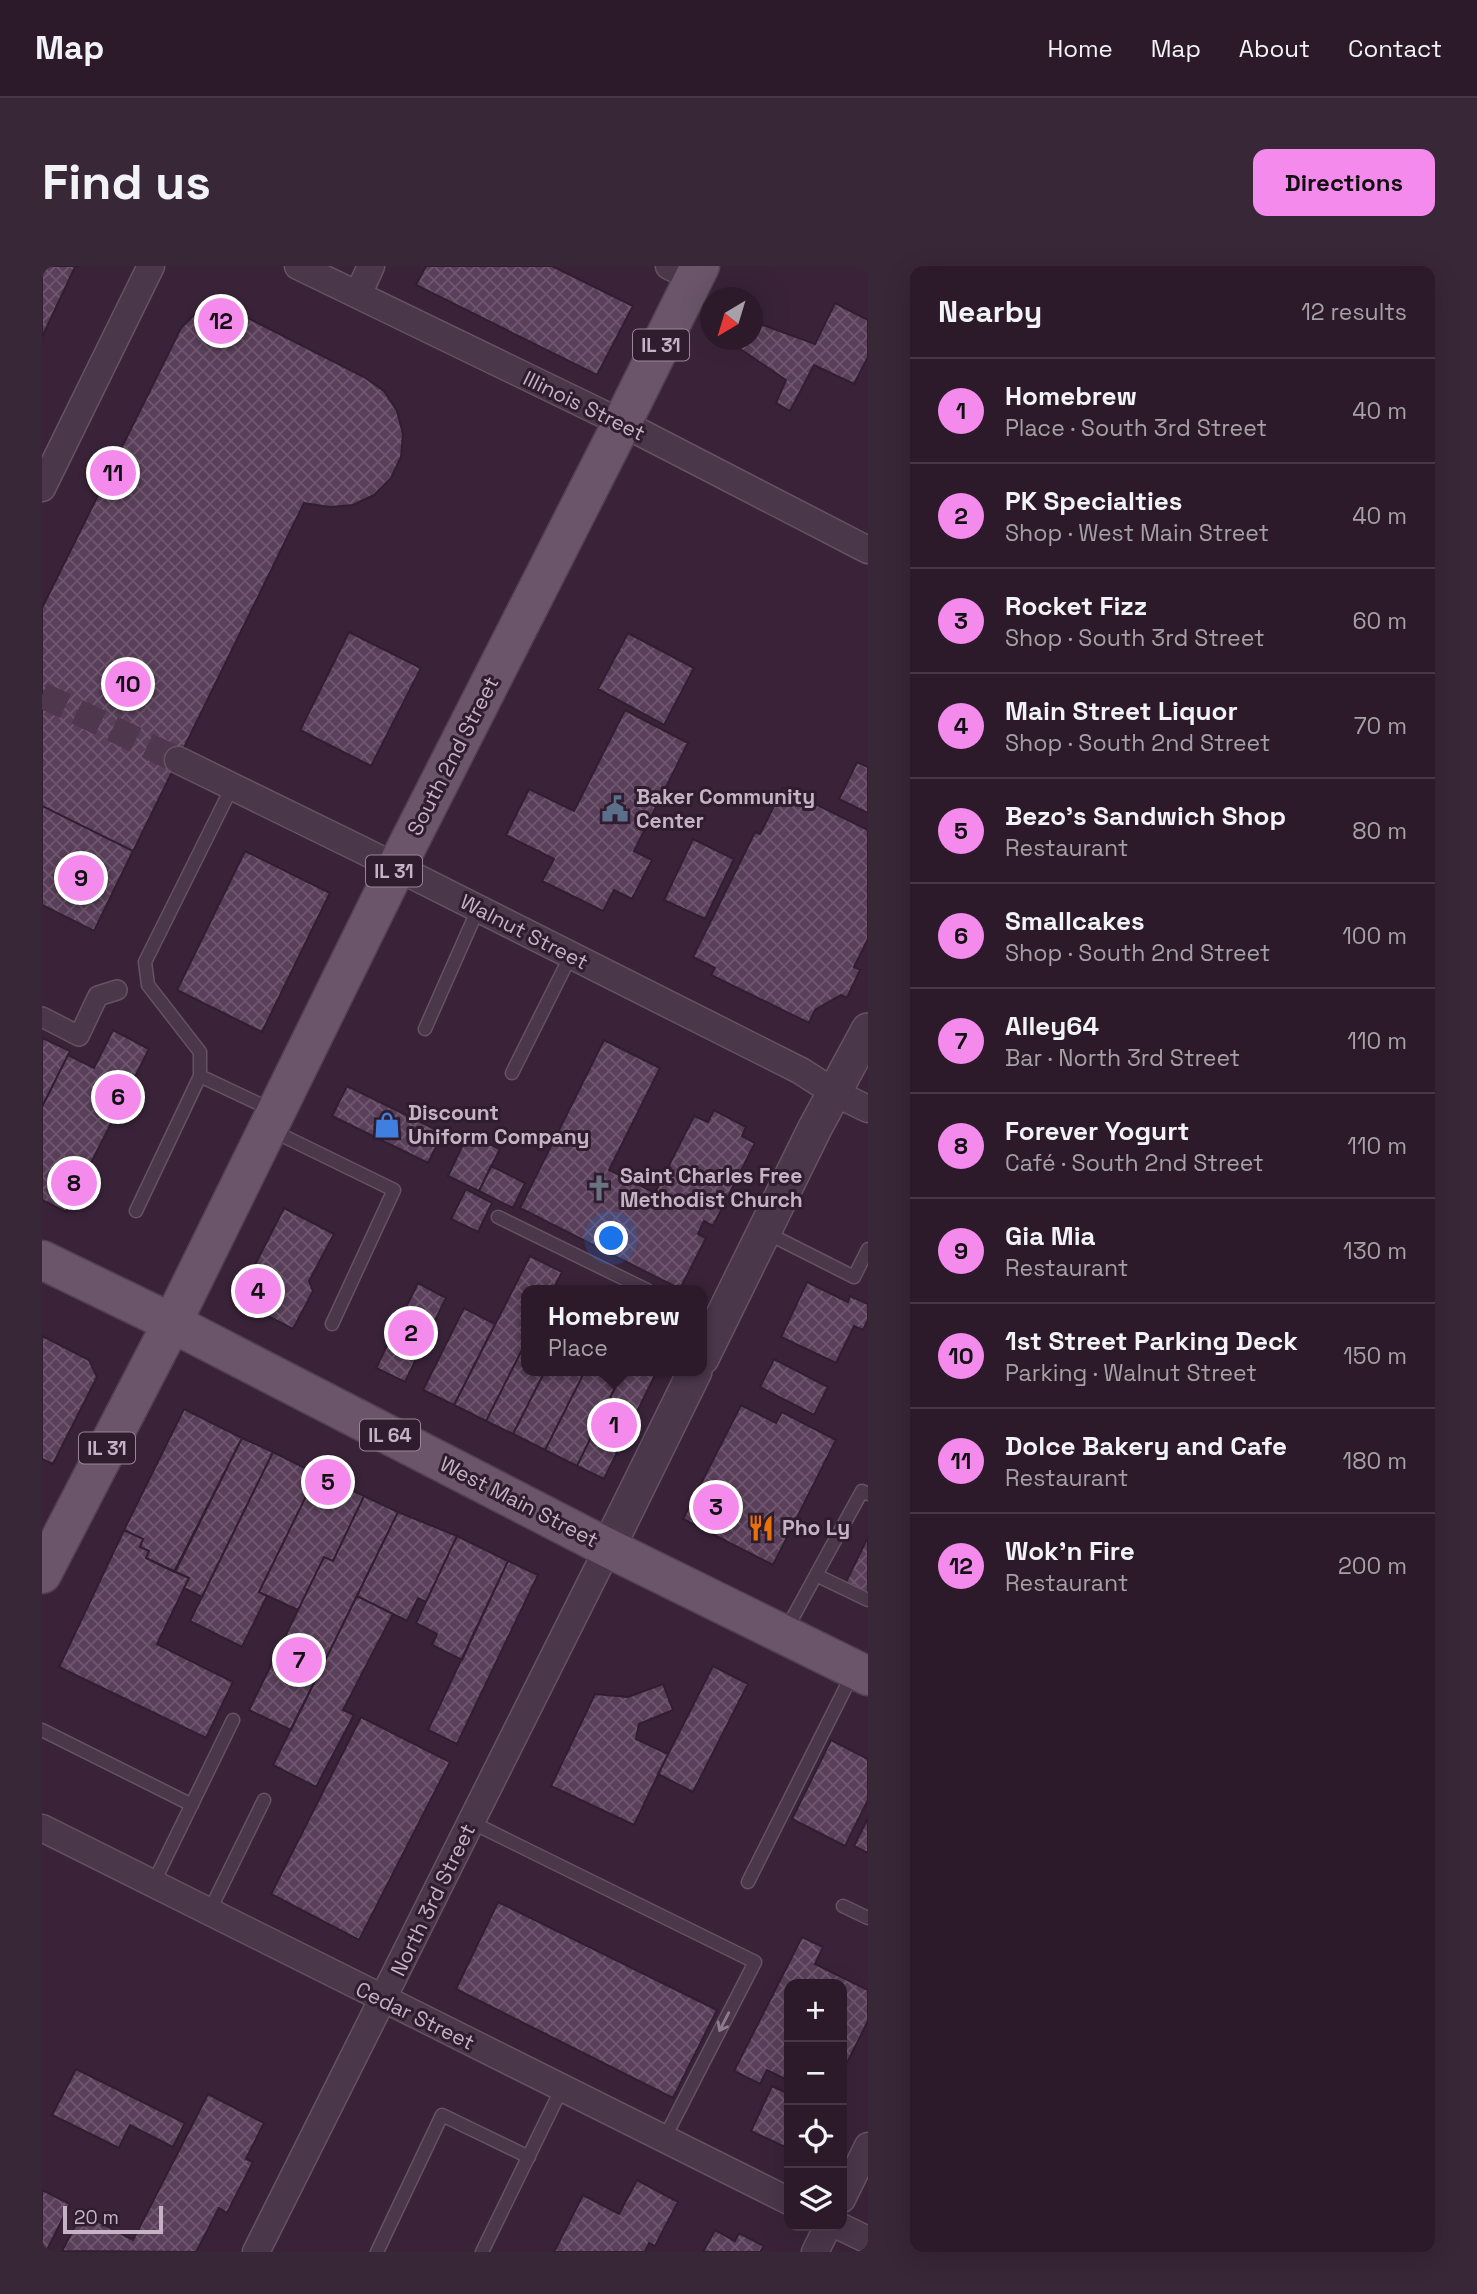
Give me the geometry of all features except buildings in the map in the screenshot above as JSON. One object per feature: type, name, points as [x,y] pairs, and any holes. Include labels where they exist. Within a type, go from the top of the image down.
[{"type":"main road","name":"South 2nd Street","points":[[172,1323],[396,868],[622,424],[687,270]]},
{"type":"main road","name":"IL 64","points":[[42,1260],[172,1323]]},
{"type":"main road","name":"West Main Street","points":[[172,1323],[608,1548],[861,1673]]},
{"type":"main road","name":"IL 31","points":[[42,1574],[172,1323]]},
{"type":"street","points":[[42,488],[151,266]]},
{"type":"street","name":"Illinois Street","points":[[298,266],[622,424],[868,550]]},
{"type":"street","points":[[358,295],[371,266]]},
{"type":"street","name":"Walnut Street","points":[[177,760],[801,1071],[835,1093],[868,1109]]},
{"type":"street","points":[[42,1017],[79,1036],[98,996],[117,990]]},
{"type":"street","points":[[707,1343],[714,1323],[868,1030]]},
{"type":"street","points":[[608,1548],[693,1376]]},
{"type":"street","name":"North 3rd Street","points":[[256,2252],[608,1548]]},
{"type":"street","name":"Cedar Street","points":[[42,1828],[784,2199]]},
{"type":"street","points":[[847,2189],[868,2146]]},
{"type":"street","points":[[847,2230],[868,2240]]},
{"type":"street","points":[[815,2252],[826,2231]]},
{"type":"lane","points":[[136,1211],[200,1076],[200,1052],[148,985],[145,962],[232,787]]},
{"type":"lane","points":[[425,1028],[478,909]]},
{"type":"lane","points":[[512,1073],[571,956]]},
{"type":"lane","points":[[200,1076],[394,1190],[332,1324]]},
{"type":"lane","points":[[498,1217],[637,1285]]},
{"type":"lane","points":[[764,1231],[854,1277],[868,1250]]},
{"type":"lane","points":[[784,1634],[862,1491],[868,1494]]},
{"type":"lane","points":[[817,1575],[868,1600]]},
{"type":"lane","points":[[748,1882],[861,1673]]},
{"type":"lane","points":[[152,1884],[233,1720]]},
{"type":"lane","points":[[42,1730],[192,1805]]},
{"type":"lane","points":[[208,1912],[264,1800]]},
{"type":"lane","points":[[471,1822],[755,1962],[664,2139]]},
{"type":"lane","points":[[843,1906],[868,1918]]},
{"type":"lane","points":[[482,2252],[562,2088]]},
{"type":"lane","points":[[377,2252],[442,2115],[529,2157]]},
{"type":"tunnel","points":[[42,695],[178,760]]},
{"type":"place","name":"Wok'n Fire","points":[[221,321]]},
{"type":"place","name":"Dolce Bakery and Cafe","points":[[113,473]]},
{"type":"place","name":"1st Street Parking Deck","points":[[128,684]]},
{"type":"place","name":"Baker Community Center","points":[[615,809]]},
{"type":"place","name":"Gia Mia","points":[[81,878]]},
{"type":"place","name":"Smallcakes","points":[[118,1097]]},
{"type":"place","name":"Discount Uniform Company","points":[[387,1125]]},
{"type":"place","name":"Forever Yogurt","points":[[74,1183]]},
{"type":"place","name":"Saint Charles Free Methodist Church","points":[[599,1188]]},
{"type":"place","name":"Main Street Liquor","points":[[258,1291]]},
{"type":"place","name":"PK Specialties","points":[[411,1333]]},
{"type":"place","name":"Homebrew","points":[[614,1425]]},
{"type":"place","name":"Bezo's Sandwich Shop","points":[[328,1482]]},
{"type":"place","name":"Rocket Fizz","points":[[716,1507]]},
{"type":"place","name":"Pho Ly","points":[[761,1528]]},
{"type":"place","name":"Alley64","points":[[299,1660]]}]
